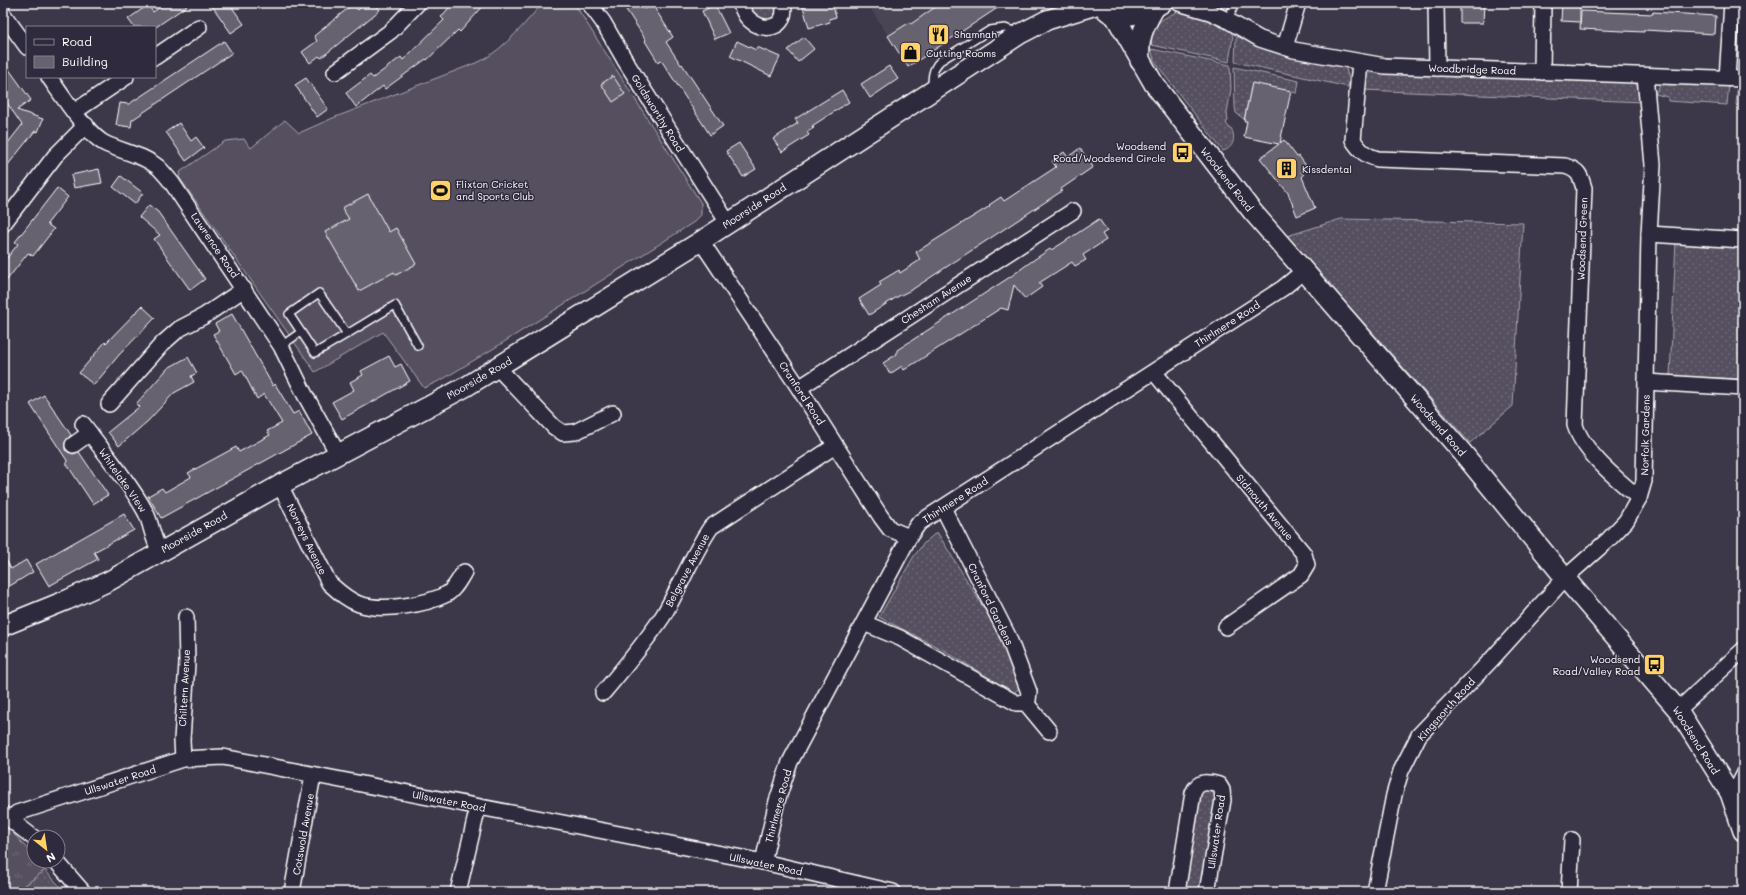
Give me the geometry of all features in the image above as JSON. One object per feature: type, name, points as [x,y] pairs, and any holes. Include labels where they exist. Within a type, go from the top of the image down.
[{"type":"street","points":[[336,72],[391,31],[418,3]]},
{"type":"street","name":"Goldsworthy Road","points":[[589,3],[603,22],[630,69],[728,223]]},
{"type":"street","points":[[740,3],[747,17],[759,26],[766,28],[780,24],[784,13],[783,3]]},
{"type":"street","points":[[1047,20],[1057,3]]},
{"type":"street","name":"Woodbridge Road","points":[[1179,3],[1206,8],[1260,39],[1285,47],[1385,66],[1743,79]]},
{"type":"street","points":[[1285,47],[1298,3]]},
{"type":"street","points":[[1436,3],[1437,68]]},
{"type":"street","points":[[1542,72],[1543,3]]},
{"type":"street","points":[[1727,78],[1732,3]]},
{"type":"street","points":[[1095,4],[1114,16],[1137,14],[1158,6]]},
{"type":"street","name":"Moorside Road","points":[[3,626],[109,581],[280,485],[467,386],[700,241],[1020,34],[1047,20],[1095,4]]},
{"type":"street","points":[[1140,61],[1139,45],[1144,26],[1158,6]]},
{"type":"street","points":[[3,14],[26,46]]},
{"type":"street","name":"Woodsend Road","points":[[1114,16],[1154,84],[1252,211],[1462,452],[1565,578],[1678,710],[1736,790],[1743,831]]},
{"type":"street","points":[[156,56],[199,27]]},
{"type":"street","name":"Woodsend Green","points":[[1360,62],[1354,140],[1359,150],[1369,157],[1378,159],[1565,166],[1575,169],[1582,178],[1584,188],[1576,425],[1579,436],[1610,474],[1639,498]]},
{"type":"street","name":"Norfolk Gardens","points":[[1565,578],[1626,521],[1639,498],[1644,480],[1649,234],[1653,164],[1646,76]]},
{"type":"street","name":"Lawrence Road","points":[[50,78],[74,112],[93,134],[104,143],[138,155],[158,167],[172,184],[281,346],[304,393],[338,454]]},
{"type":"street","points":[[74,112],[125,78]]},
{"type":"street","points":[[3,224],[55,156],[86,125]]},
{"type":"street","name":"Chesham Avenue","points":[[799,388],[1073,211]]},
{"type":"street","points":[[1649,234],[1743,240]]},
{"type":"street","name":"Cranford Road","points":[[700,241],[799,388],[881,517],[890,528],[909,537]]},
{"type":"street","name":"Thirlmere Road","points":[[763,862],[777,801],[790,762],[909,537],[919,523],[1284,288],[1305,270]]},
{"type":"street","points":[[109,404],[162,344],[179,329],[204,316],[244,289]]},
{"type":"street","points":[[498,368],[554,427],[563,433],[575,432],[613,413]]},
{"type":"street","name":"Sidmouth Avenue","points":[[1154,372],[1304,554],[1307,565],[1302,576],[1226,627]]},
{"type":"street","name":"Norfolk Gardens","points":[[1646,382],[1743,388]]},
{"type":"street","name":"Whitelake View","points":[[73,445],[86,429],[133,492],[151,524],[154,541],[160,551]]},
{"type":"street","name":"Belgrave Avenue","points":[[603,693],[637,652],[662,616],[681,584],[703,539],[711,527],[835,446]]},
{"type":"street","name":"Norreys Avenue","points":[[280,485],[329,583],[342,595],[358,604],[379,608],[413,604],[447,594],[455,587],[464,572]]},
{"type":"street","name":"Cranford Gardens","points":[[943,508],[1008,636],[1029,692],[1028,700],[1025,702]]},
{"type":"street","name":"Kingsnorth Road","points":[[1375,892],[1394,794],[1401,771],[1419,735],[1492,659],[1565,578]]},
{"type":"street","name":"Chiltern Avenue","points":[[184,759],[182,740],[187,663],[186,617]]},
{"type":"street","points":[[864,623],[900,638],[1016,703],[1025,702],[1049,731]]},
{"type":"street","points":[[1678,710],[1743,650]]},
{"type":"street","name":"Ullswater Road","points":[[7,817],[184,759],[223,757],[763,862],[843,887],[892,892]]},
{"type":"street","name":"Cotswold Avenue","points":[[292,892],[313,775]]},
{"type":"street","name":"Ullswater Road","points":[[1178,892],[1193,793],[1196,787],[1201,783],[1210,783],[1219,785],[1222,790],[1223,800],[1207,892]]},
{"type":"street","points":[[458,892],[478,807]]},
{"type":"street","points":[[7,817],[26,832]]},
{"type":"street","points":[[1569,892],[1572,840]]},
{"type":"street","points":[[63,869],[83,892]]},
{"type":"lane","points":[[1226,20],[1236,3]]},
{"type":"lane","points":[[347,334],[319,293],[289,314],[315,353],[347,334],[394,305],[418,346]]},
{"type":"lane","points":[[281,346],[301,332]]},
{"type":"lane","points":[[1736,790],[1743,768]]},
{"type":"shaded area","points":[[867,3],[1005,3],[908,67]]},
{"type":"green space","name":"Flixton Cricket and Sports Club","points":[[543,3],[574,3],[701,203],[701,215],[694,222],[496,347],[443,379],[424,388],[383,332],[315,372],[179,177],[180,172],[225,141],[244,139],[251,148],[285,120],[299,133],[333,118],[481,61],[507,42]]},
{"type":"green space","points":[[747,3],[776,3],[778,12],[773,19],[768,20],[760,18]]},
{"type":"green space","points":[[1182,9],[1194,11],[1230,30],[1233,36],[1229,62],[1152,45],[1150,38],[1154,27],[1164,18]]},
{"type":"green space","points":[[1240,33],[1345,66],[1349,79],[1348,87],[1235,62],[1236,38]]},
{"type":"green space","points":[[1151,49],[1230,65],[1231,89],[1227,113],[1228,121],[1226,123],[1233,131],[1234,138],[1232,145],[1227,150],[1223,151],[1166,77],[1154,60]]},
{"type":"green space","points":[[1234,67],[1299,81],[1297,93],[1252,84],[1244,119],[1236,113]]},
{"type":"green space","points":[[1365,67],[1632,80],[1642,92],[1642,102],[1363,90]]},
{"type":"green space","points":[[1662,81],[1729,84],[1727,105],[1668,101],[1668,97],[1655,94]]},
{"type":"green space","points":[[1738,84],[1743,85],[1743,105],[1736,105]]},
{"type":"green space","points":[[1341,219],[1523,223],[1513,406],[1470,443],[1287,236]]},
{"type":"green space","points":[[1676,240],[1743,244],[1743,379],[1670,376]]},
{"type":"green space","points":[[937,532],[999,633],[1019,688],[1014,693],[945,651],[879,617],[914,556],[924,543]]},
{"type":"green space","points":[[1211,788],[1218,796],[1201,892],[1182,892],[1201,790]]},
{"type":"green space","points":[[3,821],[26,848],[26,869],[45,870],[16,892],[3,892]]},
{"type":"green space","points":[[45,870],[65,892],[16,892]]},
{"type":"building","points":[[166,3],[191,3],[156,27],[133,26],[128,19],[148,5],[153,12]]},
{"type":"building","points":[[210,3],[229,3],[244,24],[231,33]]},
{"type":"building","points":[[366,3],[374,3],[380,10],[321,58],[319,56],[310,63],[302,52],[317,41],[314,36],[353,4],[358,10]]},
{"type":"building","points":[[453,3],[486,3],[460,32],[458,30],[427,60],[426,59],[385,89],[383,86],[356,107],[346,93],[370,75],[373,78],[401,57],[403,60],[444,20],[441,17]]},
{"type":"building","points":[[633,3],[641,3],[645,9],[652,4],[673,37],[666,42],[723,126],[710,135],[661,60],[658,62],[645,41],[646,40],[625,8]]},
{"type":"building","points":[[806,3],[832,3],[836,17],[829,19],[830,22],[809,28],[803,7],[807,5]]},
{"type":"building","points":[[941,3],[1005,3],[908,67],[888,36],[910,22],[911,24]]},
{"type":"building","points":[[1460,3],[1484,3],[1483,23],[1460,23]]},
{"type":"building","points":[[1562,3],[1580,3],[1580,22],[1561,21]]},
{"type":"building","points":[[715,5],[729,33],[715,39],[702,11]]},
{"type":"building","points":[[1581,11],[1653,14],[1653,12],[1716,16],[1715,34],[1644,30],[1644,32],[1580,29]]},
{"type":"building","points":[[804,37],[814,49],[798,62],[788,50]]},
{"type":"building","points":[[224,41],[232,53],[132,120],[131,127],[116,125],[120,103],[129,104]]},
{"type":"building","points":[[737,41],[756,50],[757,47],[780,57],[771,76],[730,56]]},
{"type":"building","points":[[3,61],[31,100],[17,110],[43,119],[38,132],[35,131],[3,171],[3,149],[22,125],[3,97]]},
{"type":"building","points":[[889,66],[898,79],[870,98],[861,84]]},
{"type":"building","points":[[613,76],[625,94],[613,102],[601,84]]},
{"type":"building","points":[[306,78],[328,109],[317,117],[295,85]]},
{"type":"building","points":[[1252,83],[1291,91],[1280,143],[1284,140],[1307,167],[1301,172],[1304,175],[1302,177],[1315,208],[1297,216],[1288,193],[1260,158],[1279,144],[1244,137],[1247,121],[1244,121]]},
{"type":"building","points":[[842,90],[849,102],[812,126],[814,128],[807,132],[809,135],[782,152],[773,139],[798,123],[795,119]]},
{"type":"building","points":[[179,123],[191,141],[196,137],[204,148],[186,161],[166,132]]},
{"type":"building","points":[[739,143],[756,169],[743,177],[726,151]]},
{"type":"building","points":[[1080,148],[1093,167],[1061,189],[1062,191],[913,289],[897,297],[869,315],[859,299],[881,285],[879,282],[899,270],[900,273],[920,260],[916,252],[990,206],[989,205],[1001,197],[1004,201],[1056,167],[1052,161],[1064,152],[1068,157]]},
{"type":"building","points":[[99,169],[102,183],[74,188],[71,175]]},
{"type":"building","points":[[121,176],[143,193],[135,204],[113,187]]},
{"type":"building","points":[[57,188],[68,197],[47,224],[54,229],[33,256],[28,253],[3,285],[3,263],[18,244],[15,242]]},
{"type":"building","points":[[368,194],[389,232],[396,228],[416,264],[396,275],[394,272],[359,291],[325,232],[349,219],[342,208]]},
{"type":"building","points":[[149,205],[158,212],[205,279],[190,290],[154,239],[160,235],[139,217]]},
{"type":"building","points":[[1099,219],[1107,231],[1102,234],[1106,240],[1083,255],[1086,260],[1075,266],[1072,262],[1039,283],[1042,287],[1025,299],[1014,285],[1008,310],[1001,308],[904,370],[902,366],[890,374],[883,363],[897,354],[897,350],[1010,277],[1050,249],[1051,250],[1061,244]]},
{"type":"building","points":[[142,306],[155,318],[119,355],[94,385],[79,373],[105,342],[106,343]]},
{"type":"building","points":[[232,314],[273,386],[275,384],[293,414],[299,411],[312,435],[161,518],[148,496],[162,488],[165,492],[191,477],[188,473],[236,447],[239,452],[270,435],[267,431],[282,423],[264,394],[257,399],[242,370],[236,374],[213,334],[219,331],[215,324]]},
{"type":"building","points":[[389,356],[395,367],[401,364],[410,381],[342,419],[332,402],[354,390],[350,382],[363,375],[361,371]]},
{"type":"building","points":[[188,357],[197,373],[191,376],[194,382],[174,393],[148,421],[119,446],[108,432],[139,407],[136,404],[168,368]]},
{"type":"building","points":[[44,395],[71,435],[65,442],[65,450],[73,454],[79,452],[108,495],[93,504],[66,463],[68,462],[30,404]]},
{"type":"building","points":[[124,514],[134,530],[94,552],[98,559],[49,586],[36,564]]},
{"type":"building","points":[[3,554],[11,569],[26,560],[33,572],[3,590]]},
{"type":"place","name":"Shamnah","points":[[939,34]]},
{"type":"place","name":"Cutting Rooms","points":[[910,53]]},
{"type":"place","name":"Woodsend Road/Woodsend Circle","points":[[1182,152]]},
{"type":"place","name":"Kissdental","points":[[1287,169]]},
{"type":"place","name":"Flixton Cricket and Sports Club","points":[[440,190]]},
{"type":"place","name":"Woodsend Road/Valley Road","points":[[1655,665]]}]
